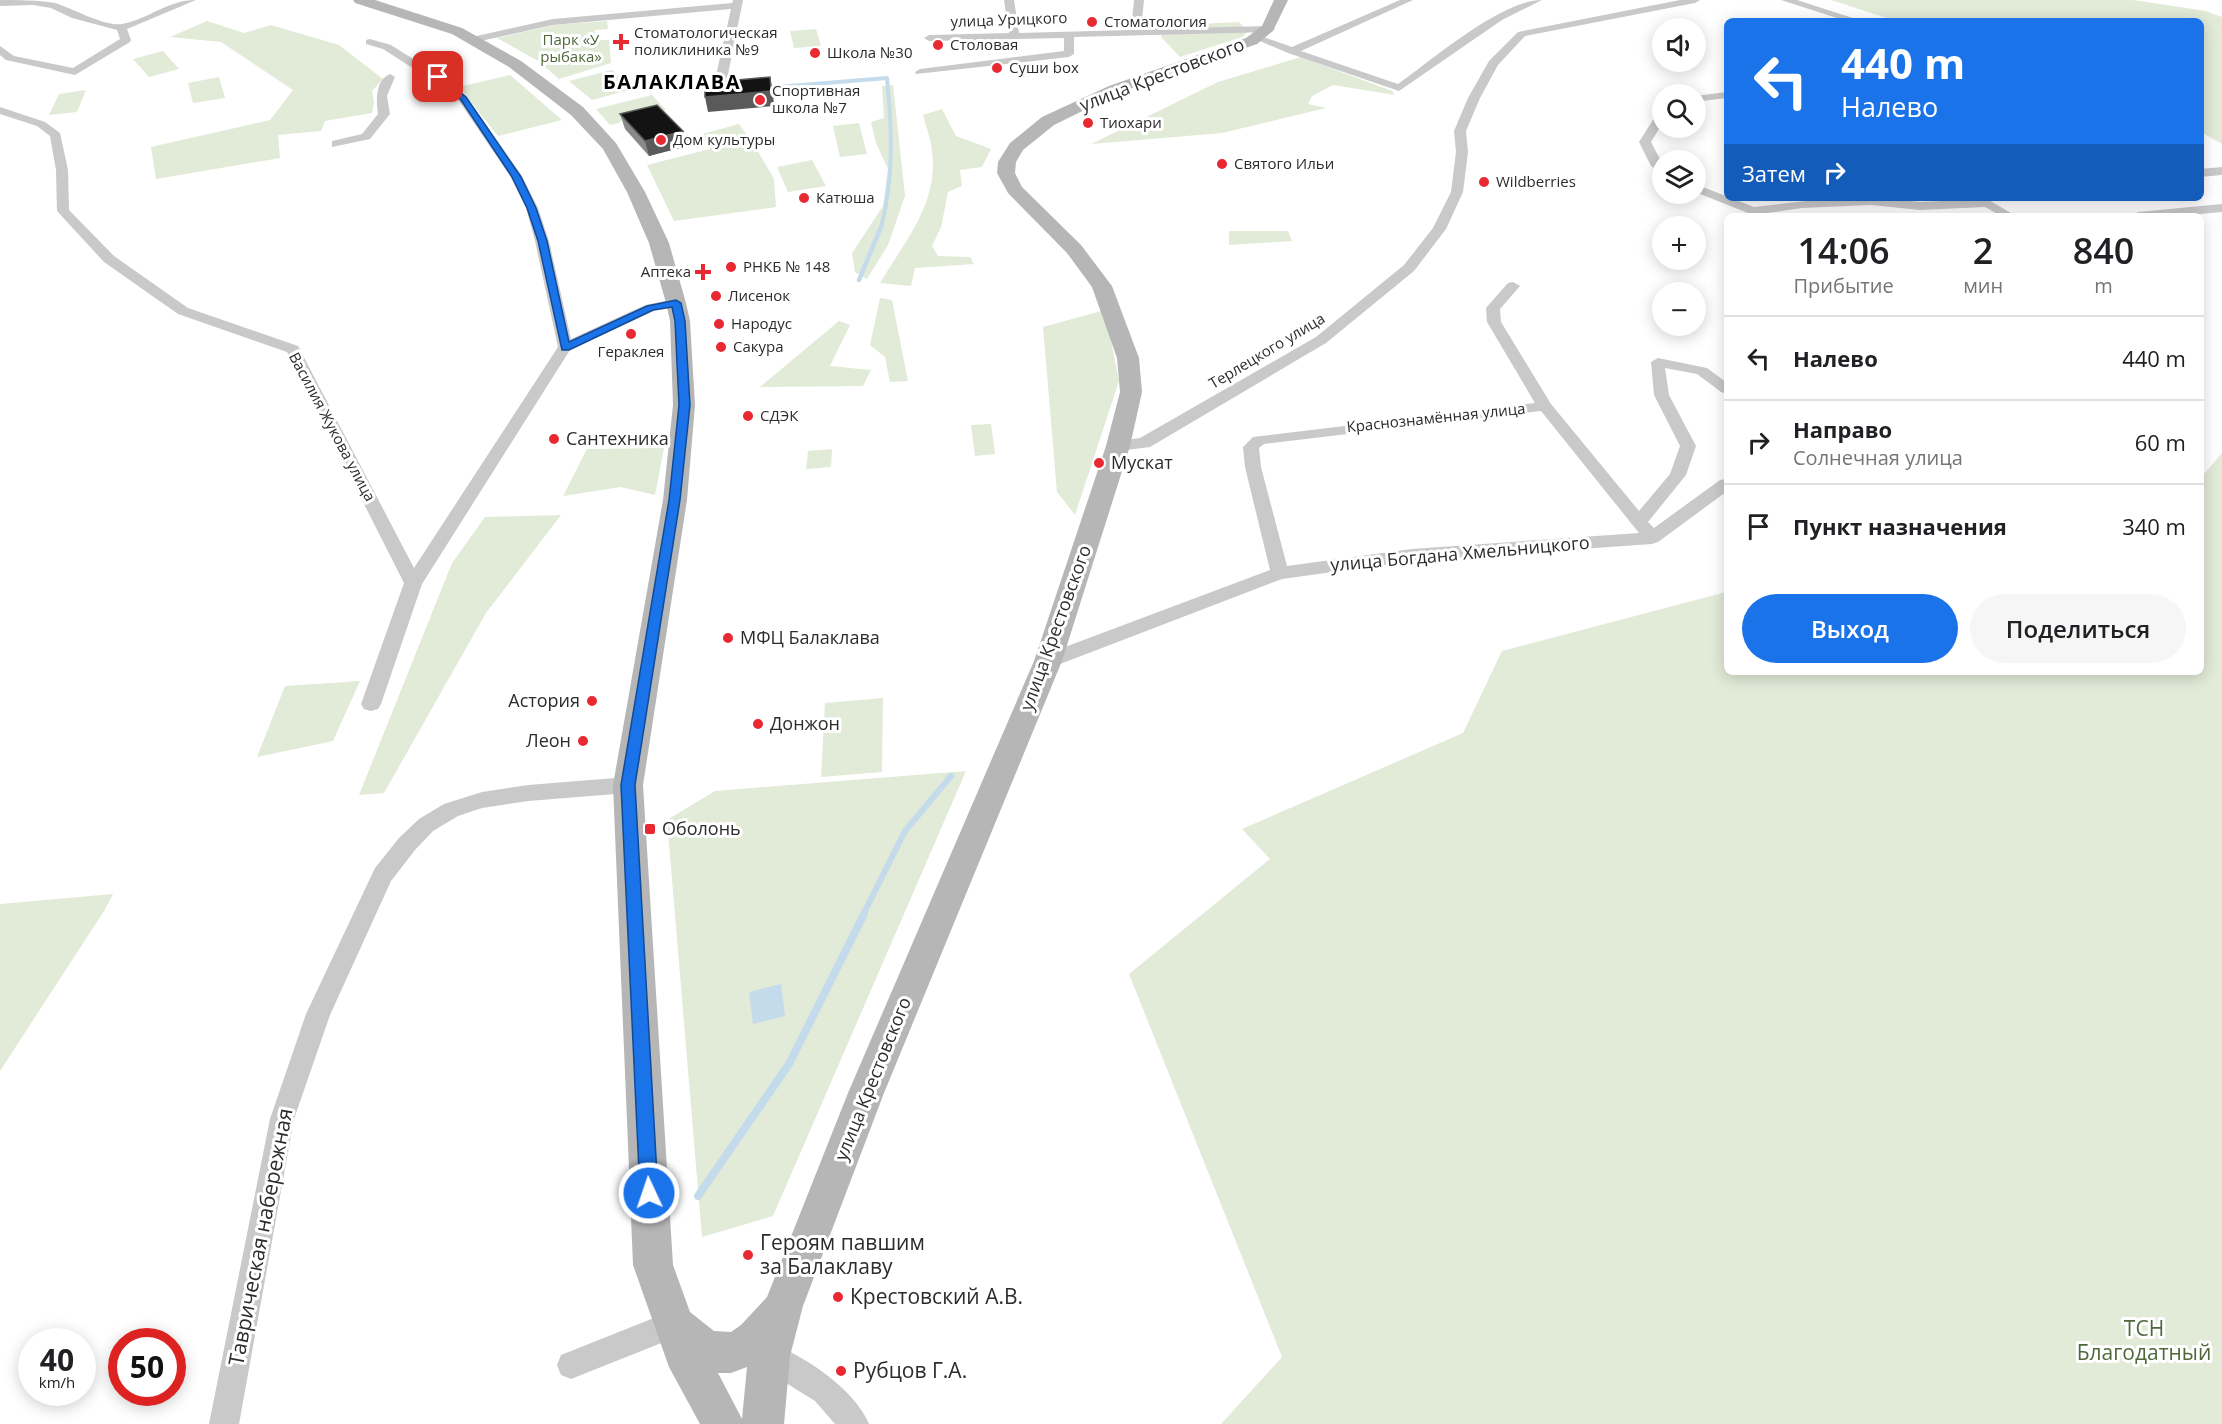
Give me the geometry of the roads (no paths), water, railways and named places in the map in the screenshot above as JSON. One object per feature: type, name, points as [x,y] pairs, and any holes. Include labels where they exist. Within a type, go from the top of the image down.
[{"type":"main road","points":[[360,0],[457,31],[515,64],[577,111],[610,147],[636,192],[659,243],[676,303],[680,321],[684,405],[675,500],[628,785],[653,1265],[684,1352],[723,1424]]},
{"type":"main road","points":[[1264,34],[1281,0]]},
{"type":"main road","name":"улица Крестовского","points":[[763,1424],[769,1356],[783,1306],[866,1093],[1048,661],[1118,446],[1131,392],[1128,358],[1117,321],[1102,286],[1074,249],[1014,189],[1006,173],[1007,162],[1016,147],[1047,121],[1115,89],[1264,34]]},
{"type":"main road","points":[[674,1324],[687,1338],[703,1349],[728,1354],[744,1349],[758,1337],[783,1306]]},
{"type":"street","points":[[0,3],[33,2],[54,6],[76,16],[122,28],[191,0]]},
{"type":"street","points":[[1009,0],[1014,34]]},
{"type":"street","points":[[1136,32],[1139,0]]},
{"type":"street","points":[[1292,51],[1408,0]]},
{"type":"street","points":[[1264,34],[1292,51],[1399,88],[1498,18],[1537,0]]},
{"type":"street","name":"Терлецкого улица","points":[[1118,446],[1144,443],[1321,340],[1409,268],[1439,230],[1457,192],[1462,152],[1460,131],[1474,99],[1493,63],[1522,34],[1695,0]]},
{"type":"street","points":[[1786,0],[1848,18]]},
{"type":"street","points":[[472,39],[553,21],[737,3],[719,89]]},
{"type":"street","points":[[1840,18],[1845,17]]},
{"type":"street","points":[[0,49],[10,58],[75,72],[126,40],[122,28]]},
{"type":"street","name":"улица Урицкого","points":[[929,38],[1136,32],[1264,34]]},
{"type":"street","points":[[920,72],[1069,54],[1069,33]]},
{"type":"street","points":[[370,42],[387,47],[415,65],[426,67],[463,99],[516,177],[532,208],[542,241],[565,347]]},
{"type":"street","points":[[336,144],[366,137],[384,114],[381,96],[390,77]]},
{"type":"street","points":[[1706,98],[1724,96]]},
{"type":"street","name":"Василия Жукова улица","points":[[0,110],[41,124],[56,135],[62,170],[63,211],[109,259],[183,311],[293,349],[413,583]]},
{"type":"street","points":[[1652,130],[1645,142],[1652,157]]},
{"type":"street","points":[[2204,173],[2222,171]]},
{"type":"street","points":[[1706,192],[1724,200]]},
{"type":"street","points":[[1728,201],[1753,211],[1802,204],[1853,201],[1920,206],[1988,201],[2006,213]]},
{"type":"street","points":[[2148,213],[2222,207]]},
{"type":"street","name":"Краснознамённая улица","points":[[1280,573],[1253,467],[1251,447],[1259,440],[1545,406],[1494,322],[1493,309],[1513,286]]},
{"type":"street","points":[[371,704],[413,583],[565,347],[650,308],[676,303]]},
{"type":"street","points":[[1639,522],[1678,476],[1688,446],[1664,405],[1656,378],[1658,362],[1702,371],[1724,388]]},
{"type":"street","points":[[1545,406],[1652,538],[1724,485]]},
{"type":"street","name":"улица Богдана Хмельницкого","points":[[1048,661],[1280,573],[1412,555],[1652,538]]},
{"type":"street","name":"Таврическая набережная","points":[[224,1424],[282,1119],[318,1014],[383,875],[407,844],[426,825],[451,810],[482,800],[528,793],[628,785]]},
{"type":"street","points":[[571,1365],[674,1324]]},
{"type":"street","points":[[769,1356],[825,1391],[854,1424]]},
{"type":"water","points":[[781,984],[785,1016],[753,1024],[749,992]]},
{"type":"waterway","points":[[765,88],[887,78],[891,154],[888,191],[881,228]]},
{"type":"waterway","points":[[859,280],[881,227]]},
{"type":"waterway","points":[[863,915],[905,831],[951,776]]},
{"type":"waterway","points":[[698,1196],[789,1064],[864,914]]},
{"type":"place","name":"Стоматология","points":[[1092,22]]},
{"type":"place","name":"Стоматологическая поликлиника №9","points":[[621,42]]},
{"type":"place","name":"Столовая","points":[[938,45]]},
{"type":"place","name":"Школа №30","points":[[815,53]]},
{"type":"place","name":"Суши box","points":[[997,68]]},
{"type":"place","name":"Спортивная школа №7","points":[[760,100]]},
{"type":"place","name":"Тиохари","points":[[1088,123]]},
{"type":"place","name":"Дом культуры","points":[[661,140]]},
{"type":"place","name":"Святого Ильи","points":[[1222,164]]},
{"type":"place","name":"Wildberries","points":[[1484,182]]},
{"type":"place","name":"Катюша","points":[[804,198]]},
{"type":"place","name":"РНКБ № 148","points":[[731,267]]},
{"type":"place","name":"Аптека","points":[[703,272]]},
{"type":"place","name":"Лисенок","points":[[716,296]]},
{"type":"place","name":"Народус","points":[[719,324]]},
{"type":"place","name":"Гераклея","points":[[631,334]]},
{"type":"place","name":"Сакура","points":[[721,347]]},
{"type":"place","name":"СДЭК","points":[[748,416]]},
{"type":"place","name":"Сантехника","points":[[554,439]]},
{"type":"place","name":"Мускат","points":[[1099,463]]},
{"type":"place","name":"МФЦ Балаклава","points":[[728,638]]},
{"type":"place","name":"Астория","points":[[592,701]]},
{"type":"place","name":"Донжон","points":[[758,724]]},
{"type":"place","name":"Леон","points":[[583,741]]},
{"type":"place","name":"Оболонь","points":[[650,829]]},
{"type":"place","name":"Героям павшим за Балаклаву","points":[[748,1255]]},
{"type":"place","name":"Крестовский А.В.","points":[[838,1297]]},
{"type":"place","name":"Рубцов Г.А.","points":[[841,1371]]},
{"type":"district","name":"БАЛАКЛАВА","points":[[672,82]]},
{"type":"park label","name":"Парк «У рыбака»","points":[[571,48]]},
{"type":"park label","name":"ТСН Благодатный","points":[[2144,1341]]}]
